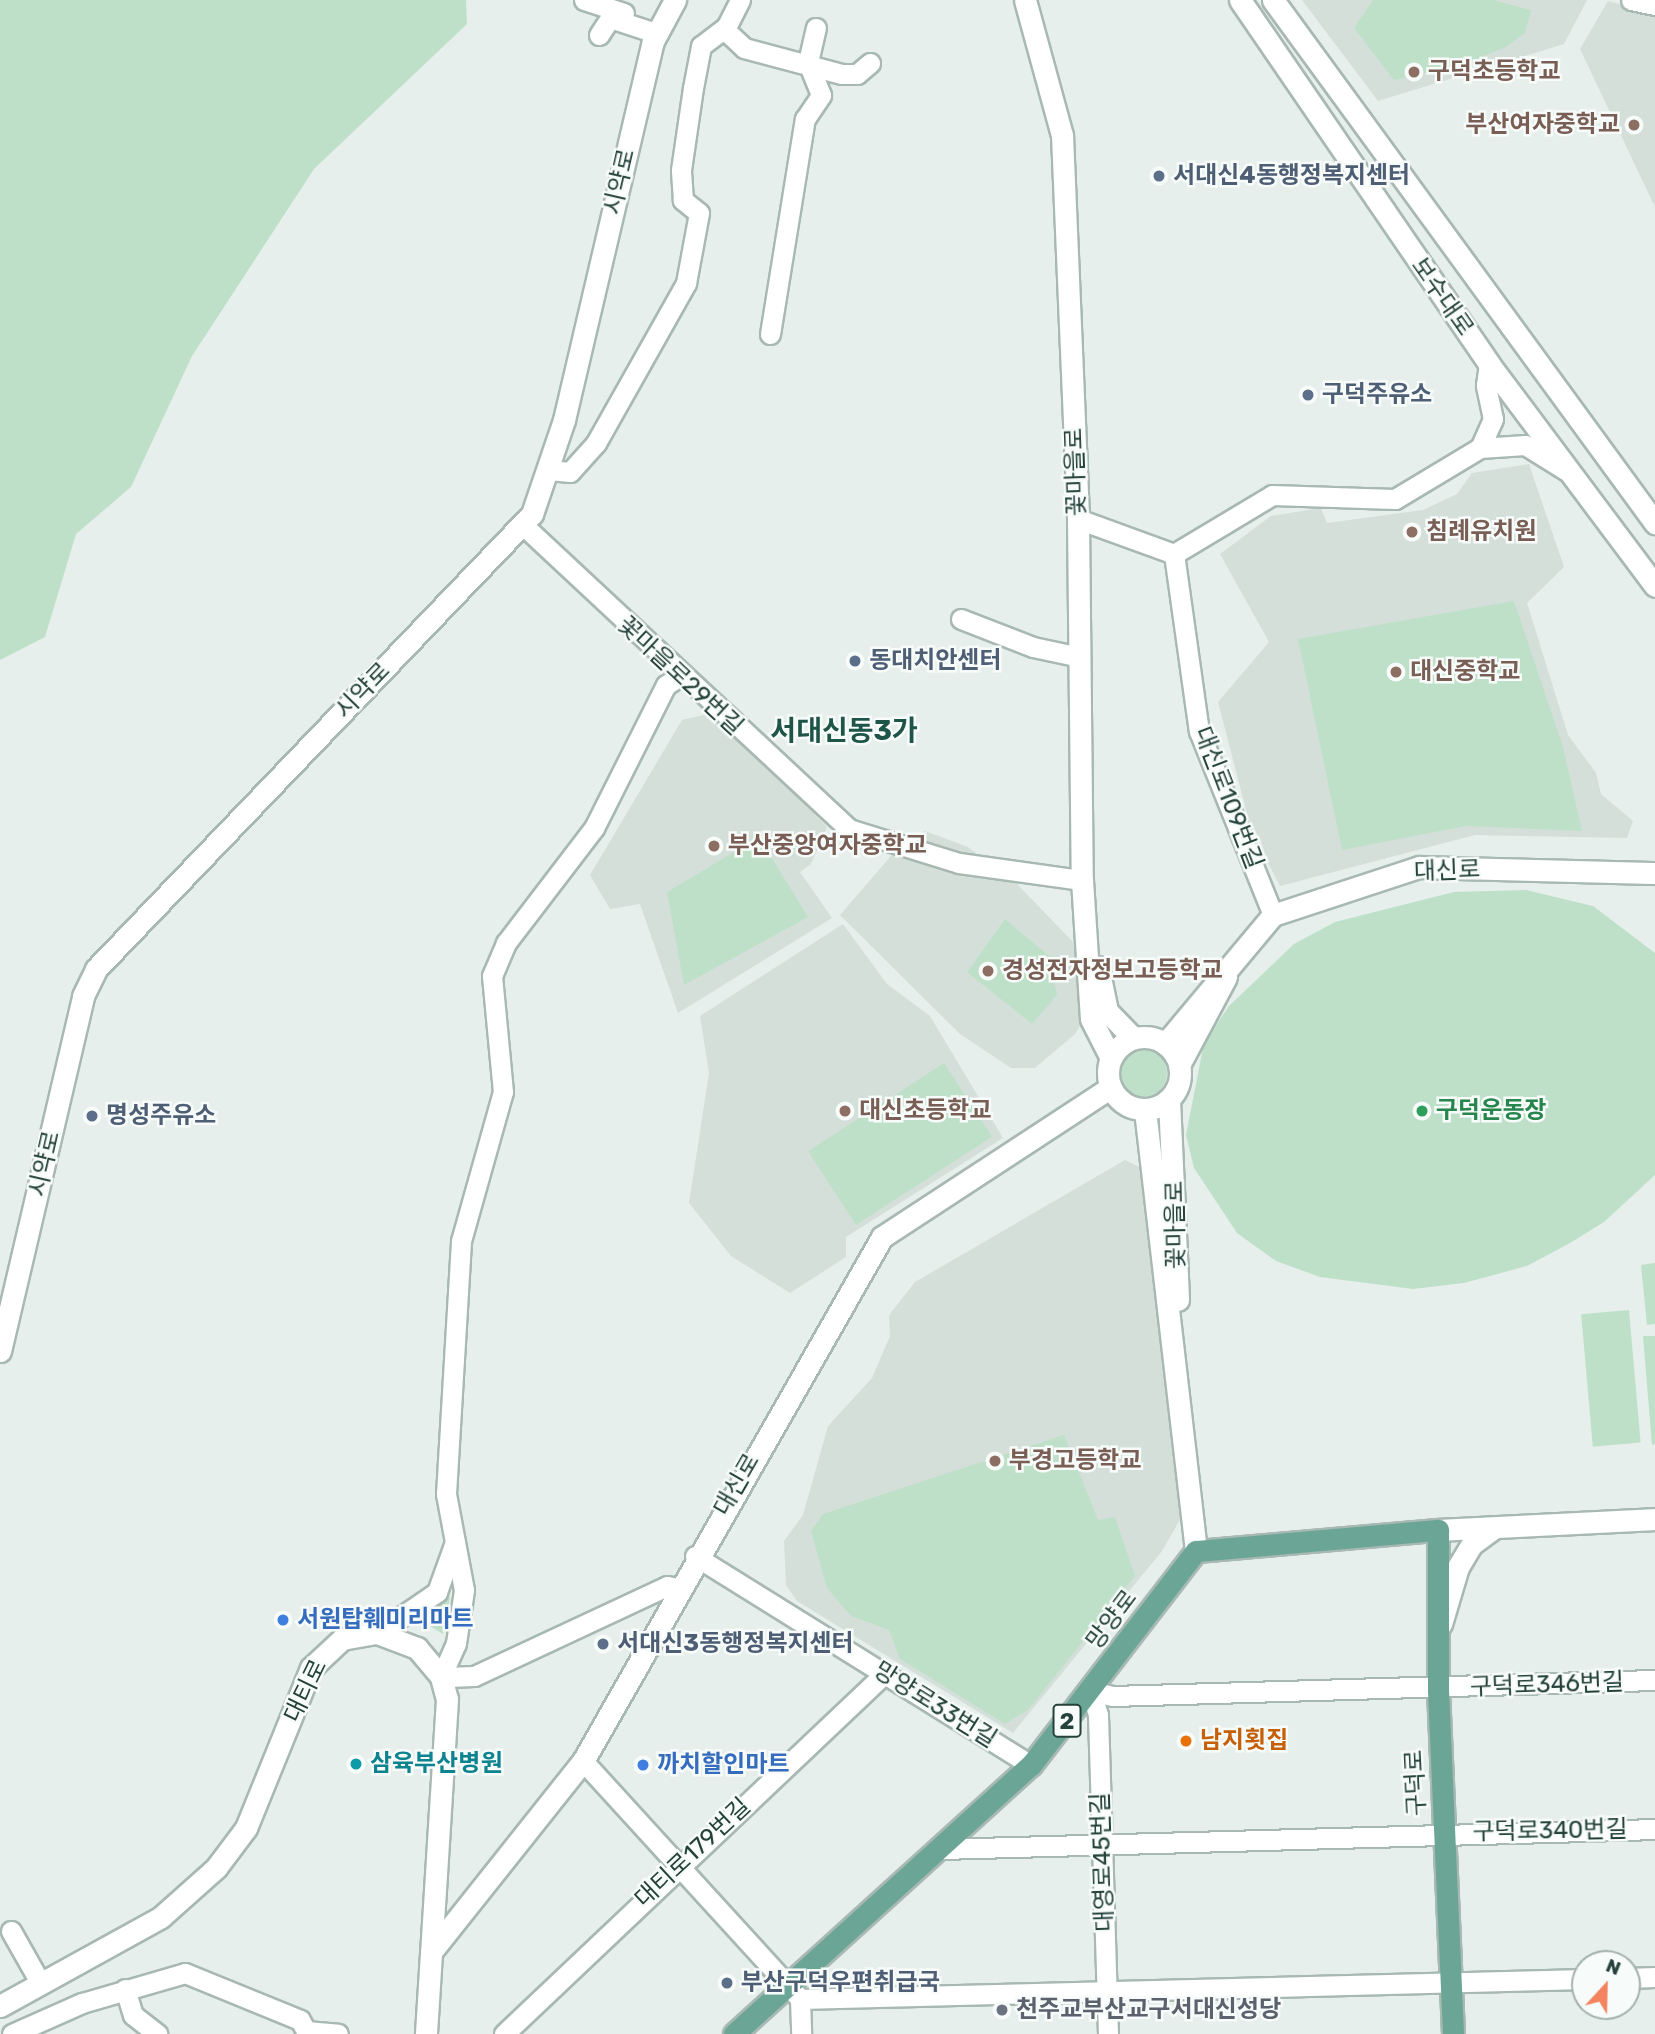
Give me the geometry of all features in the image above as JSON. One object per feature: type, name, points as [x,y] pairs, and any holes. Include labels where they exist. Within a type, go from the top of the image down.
[{"type":"main road","name":"시약로","points":[[0,1351],[83,996],[96,969],[524,526],[548,470],[647,32],[675,0]]},
{"type":"main road","name":"꽃마을로","points":[[1025,0],[1062,135],[1078,519],[1082,880],[1090,949],[1091,1019],[1111,1058],[1110,1088]]},
{"type":"main road","name":"보수대로","points":[[1240,0],[1489,364],[1576,475],[1655,586]]},
{"type":"main road","name":"보수대로","points":[[1273,0],[1655,523]]},
{"type":"main road","name":"대신로","points":[[1273,915],[1419,867],[1655,873]]},
{"type":"main road","points":[[1166,1044],[1273,915]]},
{"type":"main road","name":"꽃마을로","points":[[1090,949],[1107,1011],[1133,1038]]},
{"type":"main road","points":[[1111,1058],[1133,1038],[1166,1044],[1180,1065],[1229,968]]},
{"type":"main road","name":"꽃마을로","points":[[1180,1065],[1169,1100],[1176,1164],[1176,1351],[1196,1551]]},
{"type":"main road","name":"대신로","points":[[431,1952],[583,1761],[695,1556],[881,1237],[1110,1088]]},
{"type":"main road","points":[[1110,1088],[1119,1100],[1146,1110],[1169,1100]]},
{"type":"main road","name":"꽃마을로","points":[[1146,1110],[1164,1306],[1176,1351]]},
{"type":"main road","points":[[1196,1551],[1438,1530],[1655,1519]]},
{"type":"main road","points":[[1438,1637],[1458,1567],[1472,1544],[1494,1528]]},
{"type":"main road","name":"구덕로","points":[[1438,1530],[1438,1690],[1453,2034]]},
{"type":"main road","name":"망양로","points":[[734,2034],[794,1992],[1031,1765],[1091,1691],[1196,1551]]},
{"type":"main road","name":"대티로","points":[[0,2006],[161,1917],[216,1868],[246,1828],[311,1668],[342,1639],[377,1633],[418,1648],[441,1677],[448,1723],[426,2034]]},
{"type":"street","points":[[584,0],[629,15],[647,32]]},
{"type":"street","points":[[548,470],[573,470],[609,424],[686,283],[699,214],[683,200],[681,166],[699,51],[725,28],[740,0]]},
{"type":"street","points":[[1631,0],[1655,5]]},
{"type":"street","points":[[599,35],[603,21],[610,19],[647,32]]},
{"type":"street","points":[[725,28],[744,48],[857,74],[870,63]]},
{"type":"street","points":[[770,334],[805,118],[821,95],[807,62],[816,28]]},
{"type":"street","points":[[696,231],[703,229],[712,206]]},
{"type":"street","points":[[1479,448],[1493,418],[1486,385],[1489,364]]},
{"type":"street","points":[[1078,519],[1174,554],[1272,495],[1395,499],[1479,448],[1525,444],[1576,475]]},
{"type":"street","name":"꽃마을로29번길","points":[[524,526],[680,676],[849,829],[914,844],[959,863],[1082,880]]},
{"type":"street","name":"대신로109번길","points":[[1174,554],[1199,731],[1273,915]]},
{"type":"street","points":[[961,619],[1033,647],[1080,657]]},
{"type":"street","points":[[678,1588],[667,1586],[474,1675],[441,1677],[456,1643],[464,1590],[457,1534],[446,1494],[461,1241],[503,1092],[492,976],[506,943],[594,828],[666,685],[680,676]]},
{"type":"street","points":[[377,1633],[437,1592],[457,1534]]},
{"type":"street","name":"망양로33번길","points":[[695,1556],[1031,1765]]},
{"type":"street","name":"대티로179번길","points":[[516,2030],[679,1866],[884,1674]]},
{"type":"street","name":"구덕로346번길","points":[[1091,1691],[1112,1696],[1438,1690],[1655,1681]]},
{"type":"street","name":"대영로45번길","points":[[1091,1691],[1103,1848],[1108,2034]]},
{"type":"street","points":[[583,1761],[794,1992],[801,2034]]},
{"type":"street","name":"구덕로340번길","points":[[941,1850],[1103,1848],[1444,1833],[1655,1829]]},
{"type":"street","points":[[12,1931],[41,1984]]},
{"type":"street","points":[[12,2034],[125,1989],[185,1973],[300,2020],[306,2031],[338,2034]]},
{"type":"street","points":[[794,1992],[1107,1990],[1571,1979]]},
{"type":"street","points":[[125,1989],[133,2015],[157,2034]]},
{"type":"shaded area","name":"구덕초등학교","points":[[1302,0],[1587,0],[1564,44],[1378,101]]},
{"type":"shaded area","name":"부산여자중학교","points":[[1608,1],[1655,14],[1655,207],[1580,49]]},
{"type":"shaded area","name":"대신중학교","points":[[1529,464],[1564,567],[1527,603],[1568,735],[1596,773],[1601,794],[1633,821],[1627,838],[1475,835],[1280,886],[1252,833],[1218,702],[1269,642],[1220,554],[1271,516],[1321,508],[1327,523],[1423,510],[1457,494],[1472,473]]},
{"type":"shaded area","name":"부산중앙여자중학교","points":[[716,712],[827,827],[811,864],[800,872],[832,918],[678,1013],[640,904],[610,909],[590,875],[682,720]]},
{"type":"shaded area","name":"경성전자정보고등학교","points":[[925,831],[968,847],[1016,883],[1076,945],[1092,1005],[1075,1034],[1035,1068],[1011,1068],[960,1034],[840,915],[903,842]]},
{"type":"shaded area","name":"대신초등학교","points":[[843,924],[887,984],[930,1016],[1003,1138],[846,1237],[846,1257],[790,1293],[731,1256],[689,1203],[709,1073],[700,1016]]},
{"type":"shaded area","name":"부경고등학교","points":[[1125,1160],[1146,1170],[1181,1518],[1162,1551],[1013,1733],[797,1601],[786,1585],[784,1541],[803,1515],[828,1426],[872,1378],[890,1336],[889,1315],[915,1282]]},
{"type":"green space","points":[[0,0],[466,0],[467,24],[314,169],[192,356],[131,487],[76,534],[45,637],[0,660]]},
{"type":"green space","points":[[1373,0],[1493,0],[1531,10],[1525,33],[1506,47],[1459,66],[1394,80],[1354,28]]},
{"type":"green space","points":[[1514,601],[1563,747],[1582,831],[1466,826],[1342,850],[1298,639]]},
{"type":"green space","points":[[759,837],[808,917],[684,985],[667,892]]},
{"type":"green space","name":"구덕운동장","points":[[1526,890],[1593,906],[1655,953],[1655,1175],[1604,1222],[1570,1243],[1527,1266],[1464,1283],[1413,1289],[1320,1277],[1276,1261],[1237,1233],[1194,1168],[1186,1135],[1204,1043],[1229,1006],[1294,944],[1335,922],[1454,892]]},
{"type":"green space","points":[[1005,919],[1049,956],[1057,995],[1032,1024],[967,972]]},
{"type":"green space","points":[[1143,1049],[1160,1056],[1167,1073],[1160,1090],[1143,1097],[1126,1090],[1119,1073],[1126,1056]]},
{"type":"green space","points":[[944,1063],[992,1137],[856,1225],[808,1151]]},
{"type":"green space","points":[[1655,1263],[1655,1324],[1647,1325],[1641,1265]]},
{"type":"green space","points":[[1629,1310],[1641,1442],[1593,1447],[1581,1314]]},
{"type":"green space","points":[[1643,1336],[1655,1336],[1655,1444],[1652,1445]]},
{"type":"green space","points":[[1064,1435],[1098,1520],[1115,1517],[1135,1576],[1028,1710],[1005,1724],[900,1659],[889,1630],[851,1616],[827,1588],[811,1531],[823,1514]]},
{"type":"green space","points":[[443,1594],[450,1598],[443,1634],[414,1616]]},
{"type":"place","name":"구덕초등학교","points":[[1414,72]]},
{"type":"place","name":"부산여자중학교","points":[[1634,125]]},
{"type":"place","name":"서대신4동행정복지센터","points":[[1159,176]]},
{"type":"place","name":"구덕주유소","points":[[1308,395]]},
{"type":"place","name":"침례유치원","points":[[1412,532]]},
{"type":"place","name":"동대치안센터","points":[[855,661]]},
{"type":"place","name":"대신중학교","points":[[1396,672]]},
{"type":"place","name":"부산중앙여자중학교","points":[[714,846]]},
{"type":"place","name":"경성전자정보고등학교","points":[[988,971]]},
{"type":"place","name":"대신초등학교","points":[[845,1111]]},
{"type":"place","name":"구덕운동장","points":[[1422,1111]]},
{"type":"place","name":"명성주유소","points":[[92,1116]]},
{"type":"place","name":"부경고등학교","points":[[995,1461]]},
{"type":"place","name":"서원탑훼미리마트","points":[[283,1620]]},
{"type":"place","name":"서대신3동행정복지센터","points":[[603,1644]]},
{"type":"place","name":"남지횟집","points":[[1186,1741]]},
{"type":"place","name":"삼육부산병원","points":[[356,1764]]},
{"type":"place","name":"까치할인마트","points":[[643,1765]]},
{"type":"place","name":"부산구덕우편취급국","points":[[727,1983]]},
{"type":"place","name":"천주교부산교구서대신성당","points":[[1002,2010]]},
{"type":"district","name":"서대신동3가","points":[[844,731]]}]
